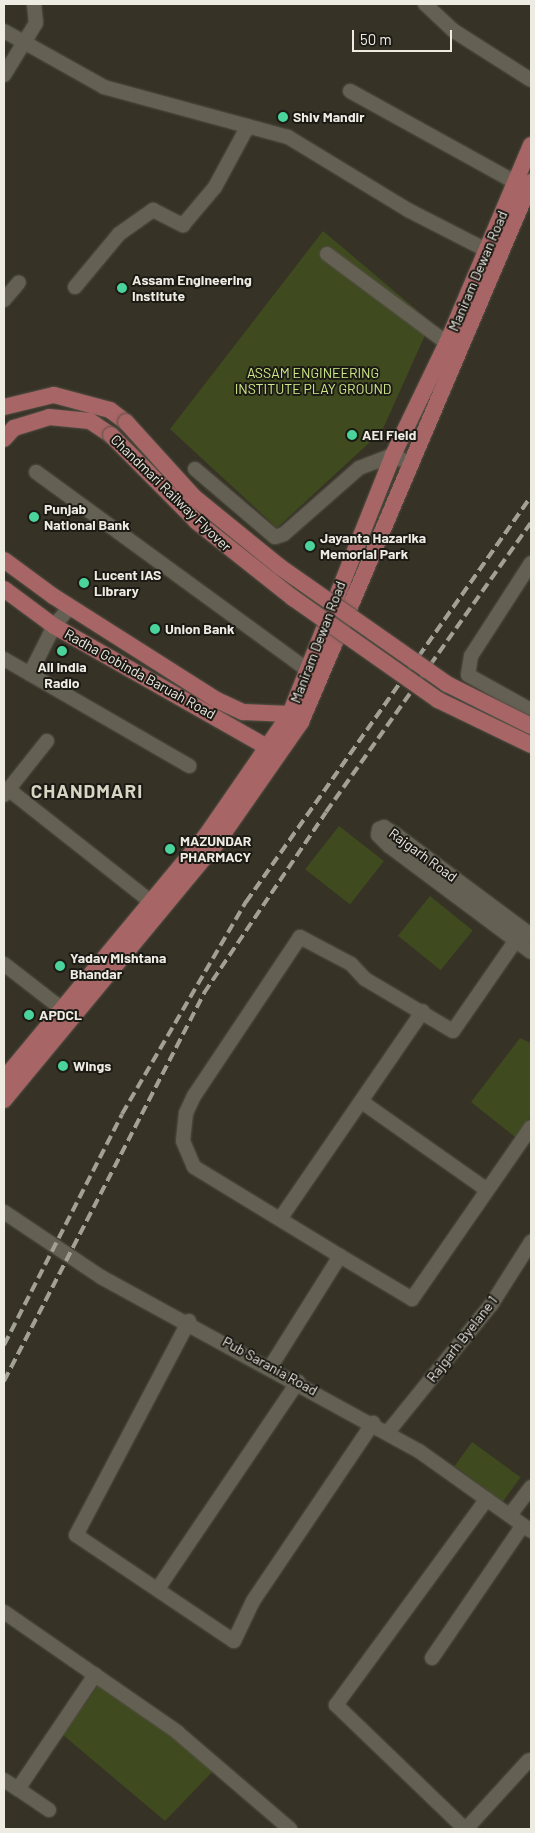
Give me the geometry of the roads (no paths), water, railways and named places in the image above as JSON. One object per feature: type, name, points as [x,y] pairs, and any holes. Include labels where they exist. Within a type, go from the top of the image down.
[{"type":"main road","name":"Maniram Dewan Road","points":[[4,1100],[216,844],[273,750],[295,718],[360,591],[492,253],[523,182],[531,145]]},
{"type":"main road","name":"Maniram Dewan Road","points":[[295,718],[309,671],[393,455],[492,253]]},
{"type":"main road","name":"Chandmari Railway Flyover","points":[[4,407],[54,395],[110,410],[126,422],[194,497],[280,568],[447,684],[531,726]]},
{"type":"main road","name":"Chandmari Railway Flyover","points":[[4,439],[14,428],[49,417],[90,421],[111,435],[197,522],[309,610],[438,700],[531,745]]},
{"type":"main road","points":[[4,560],[70,607]]},
{"type":"main road","name":"Radha Gobinda Baruah Road","points":[[4,589],[54,626],[273,750]]},
{"type":"main road","name":"Radha Gobinda Baruah Road","points":[[70,607],[217,700],[243,712],[295,718]]},
{"type":"main road","name":"Maniram Dewan Road","points":[[4,1079],[151,902],[273,750]]},
{"type":"street","points":[[4,76],[36,23],[34,4]]},
{"type":"street","points":[[425,4],[454,31],[531,80]]},
{"type":"street","points":[[4,31],[104,87],[288,137],[408,210],[492,253]]},
{"type":"street","points":[[350,91],[523,182]]},
{"type":"street","points":[[75,287],[120,234],[153,210],[182,225],[215,187],[248,126]]},
{"type":"street","points":[[327,254],[448,343]]},
{"type":"street","points":[[4,300],[18,282]]},
{"type":"street","points":[[194,469],[275,537],[284,534],[360,468],[393,455],[409,463]]},
{"type":"street","points":[[36,472],[309,671]]},
{"type":"street","points":[[531,563],[471,656],[468,675],[531,710]]},
{"type":"street","points":[[30,674],[54,626],[70,607]]},
{"type":"street","points":[[4,659],[188,766]]},
{"type":"street","points":[[46,741],[6,792],[151,902]]},
{"type":"street","name":"Rajgarh Road","points":[[531,935],[395,834],[384,827],[379,829],[378,835],[389,846],[531,952]]},
{"type":"street","points":[[516,940],[453,1031],[423,1011],[366,980],[331,951],[300,937],[194,1096],[186,1113],[183,1141],[194,1166],[412,1299],[531,1127]]},
{"type":"street","points":[[4,964],[62,1009]]},
{"type":"street","points":[[280,1219],[423,1011]]},
{"type":"street","points":[[362,1102],[487,1190]]},
{"type":"street","name":"Pub Sarania Road","points":[[4,1212],[101,1277],[271,1366],[388,1432],[527,1528]]},
{"type":"street","name":"Rajgarh Byelane 1","points":[[388,1432],[491,1305],[531,1242]]},
{"type":"street","points":[[271,1366],[340,1256]]},
{"type":"street","points":[[189,1322],[76,1535],[159,1587],[234,1641],[253,1600],[373,1423]]},
{"type":"street","points":[[159,1587],[298,1382]]},
{"type":"street","points":[[510,1515],[531,1487]]},
{"type":"street","points":[[487,1499],[336,1705],[466,1829],[530,1759]]},
{"type":"street","points":[[432,1658],[527,1528]]},
{"type":"street","points":[[4,1612],[177,1732],[290,1829]]},
{"type":"street","points":[[18,1789],[95,1674]]},
{"type":"street","points":[[4,1780],[49,1810]]},
{"type":"railway","points":[[4,1345],[122,1114],[246,902],[531,497]]},
{"type":"railway","points":[[4,1381],[204,993],[326,812],[531,523]]},
{"type":"place","name":"Shiv Mandir","points":[[283,117]]},
{"type":"place","name":"Assam Engineering Institute","points":[[122,288]]},
{"type":"place","name":"AEI Field","points":[[352,435]]},
{"type":"place","name":"Punjab National Bank","points":[[34,517]]},
{"type":"place","name":"Jayanta Hazarika Memorial Park","points":[[310,546]]},
{"type":"place","name":"Lucent IAS Library","points":[[84,583]]},
{"type":"place","name":"Union Bank","points":[[155,629]]},
{"type":"place","name":"All India Radio","points":[[62,651]]},
{"type":"place","name":"MAZUNDAR PHARMACY","points":[[170,849]]},
{"type":"place","name":"Yadav Mishtana Bhandar","points":[[60,966]]},
{"type":"place","name":"APDCL","points":[[29,1015]]},
{"type":"place","name":"Wings","points":[[63,1066]]},
{"type":"district","name":"CHANDMARI","points":[[87,791]]},
{"type":"park label","name":"ASSAM ENGINEERING INSTITUTE PLAY GROUND","points":[[313,382]]}]
